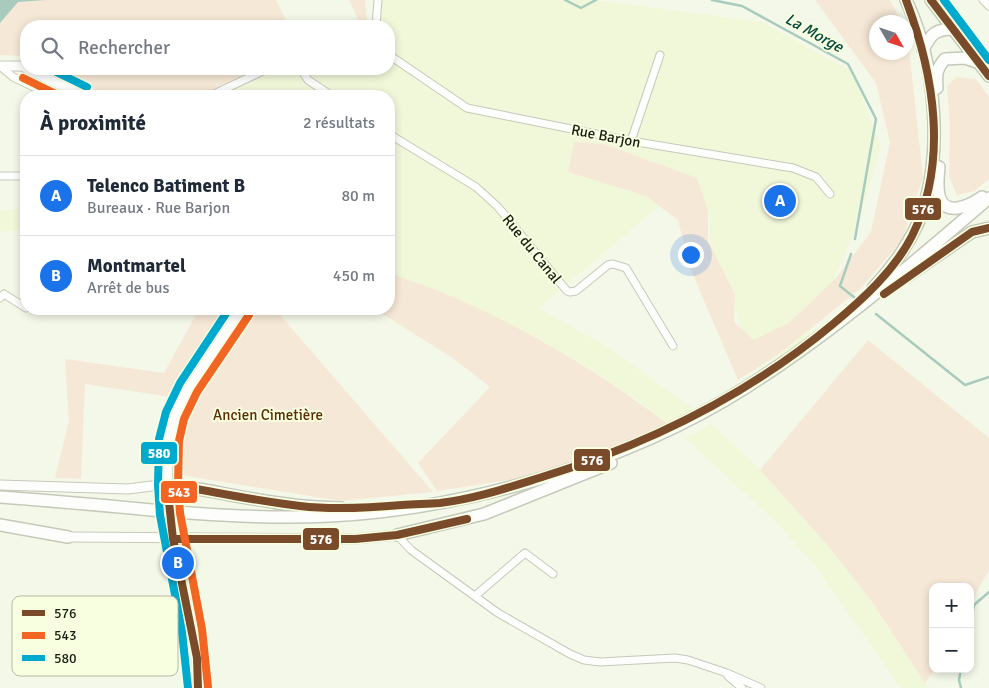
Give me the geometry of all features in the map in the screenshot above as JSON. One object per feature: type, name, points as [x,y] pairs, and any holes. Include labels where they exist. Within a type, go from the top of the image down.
[{"type":"main road","points":[[829,328],[890,270],[918,222],[930,180],[934,145],[933,109],[923,50],[906,0]]},
{"type":"main road","points":[[931,0],[989,76]]},
{"type":"main road","points":[[923,50],[933,34],[941,29],[954,29]]},
{"type":"main road","points":[[980,63],[954,57],[946,59],[939,66],[936,74],[941,143],[938,182],[939,196],[943,204],[954,209],[963,208],[989,192]]},
{"type":"main road","points":[[697,420],[765,375],[829,328],[902,272],[989,198]]},
{"type":"main road","points":[[397,535],[484,514],[614,461],[697,420],[783,371],[906,277],[989,207]]},
{"type":"main road","points":[[906,277],[972,232],[989,228]]},
{"type":"main road","points":[[0,497],[228,516],[330,516],[368,513],[445,502],[551,475],[612,455],[676,430]]},
{"type":"main road","points":[[0,504],[227,523],[331,523],[397,516],[446,508],[553,481],[614,461]]},
{"type":"main road","points":[[167,490],[321,508],[367,508],[445,502]]},
{"type":"main road","points":[[0,525],[68,537]]},
{"type":"street","points":[[376,20],[378,0]]},
{"type":"street","points":[[983,0],[989,6]]},
{"type":"street","points":[[631,142],[660,55]]},
{"type":"street","name":"Rue Barjon","points":[[395,58],[468,108],[631,142],[793,168],[816,177],[830,194]]},
{"type":"street","points":[[0,66],[20,66]]},
{"type":"street","points":[[0,66],[13,77],[40,90]]},
{"type":"street","points":[[41,75],[71,90]]},
{"type":"street","points":[[223,90],[254,75]]},
{"type":"street","points":[[305,75],[308,80],[323,90]]},
{"type":"street","name":"Rue du Canal","points":[[395,138],[476,187],[498,207],[567,291],[576,291],[608,264],[626,268],[674,346]]},
{"type":"street","points":[[0,176],[20,176]]},
{"type":"street","points":[[0,298],[4,294],[20,304]]},
{"type":"street","points":[[198,688],[197,658],[173,535],[167,490],[170,440],[174,417],[185,394],[237,315]]},
{"type":"street","points":[[0,485],[167,490]]},
{"type":"street","points":[[68,537],[173,535],[355,539],[397,535],[411,550],[498,613],[584,660],[600,662],[675,658],[702,664],[761,688]]},
{"type":"street","points":[[475,596],[525,553],[553,574]]},
{"type":"street","points":[[727,673],[742,688]]},
{"type":"shaded area","points":[[0,0],[46,0],[18,2],[0,23]]},
{"type":"shaded area","points":[[380,0],[595,0],[761,22],[852,71],[881,147],[855,231],[807,339],[738,380],[749,352],[732,301],[709,255],[710,216],[697,195],[685,184],[539,308],[609,348],[695,410],[669,425],[634,398],[536,337],[445,293],[395,275],[395,90],[223,90],[254,75],[395,75],[395,20],[377,20]]},
{"type":"shaded area","points":[[20,209],[20,230],[0,232],[0,211]]},
{"type":"shaded area","points":[[712,424],[760,470],[829,547],[872,602],[928,688],[901,688],[815,566],[777,523],[685,438]]},
{"type":"green space","points":[[0,0],[276,0],[286,20],[20,20],[20,56],[0,55]]},
{"type":"green space","points":[[349,0],[365,0],[367,20],[359,20]]},
{"type":"green space","points":[[815,0],[890,0],[898,15],[869,15],[869,60],[910,60],[923,177],[902,240],[861,288],[780,353],[738,380],[690,268],[678,220],[646,196],[568,172],[574,142],[604,144],[697,178],[708,211],[708,241],[735,294],[734,322],[754,340],[789,323],[836,278],[871,232],[890,142],[876,83]]},
{"type":"green space","points":[[65,75],[245,75],[216,90],[97,90]]},
{"type":"green space","points":[[956,77],[976,79],[989,97],[989,179],[974,191],[957,195],[949,176],[950,125],[947,86]]},
{"type":"green space","points":[[395,275],[476,307],[534,336],[589,369],[669,425],[529,477],[437,491],[418,463],[490,387],[454,359],[384,315],[395,315]]},
{"type":"green space","points":[[196,315],[226,315],[182,385],[171,397],[85,384],[81,479],[55,478],[69,421],[65,359],[164,373]]},
{"type":"green space","name":"Ancien Cimetière","points":[[244,315],[280,315],[433,492],[341,501],[174,474],[178,427],[186,403]]},
{"type":"green space","points":[[868,340],[989,438],[989,570],[974,597],[974,583],[929,583],[929,673],[932,673],[925,683],[872,602],[829,547],[760,470]]},
{"type":"waterway","name":"La Morge","points":[[565,0],[581,8],[596,0]]},
{"type":"waterway","name":"La Morge","points":[[712,0],[742,6],[848,64],[876,119],[855,239]]},
{"type":"waterway","name":"La Morge","points":[[851,254],[840,286],[855,298]]},
{"type":"waterway","name":"La Morge","points":[[876,314],[965,385],[989,377]]},
{"type":"waterway","name":"La Morge","points":[[974,605],[989,592]]},
{"type":"waterway","name":"La Morge","points":[[960,673],[959,680],[961,688]]},
{"type":"transit line","name":"576","points":[[198,688],[197,658],[173,539],[167,484],[266,501],[326,508],[364,508],[440,503],[490,493],[579,465],[657,434],[694,416],[766,374],[800,350],[855,305],[887,273],[905,249],[924,208],[931,178],[934,148],[930,88],[916,28],[906,0]]},
{"type":"transit line","name":"576","points":[[931,0],[989,76]]},
{"type":"transit line","name":"580","points":[[944,0],[989,60]]},
{"type":"transit line","name":"580","points":[[62,75],[87,87]]},
{"type":"transit line","name":"543","points":[[23,78],[48,90]]},
{"type":"transit line","name":"576","points":[[884,294],[972,232],[989,228]]},
{"type":"transit line","name":"580","points":[[175,596],[160,515],[158,485],[159,439],[166,412],[180,383],[225,315]]},
{"type":"transit line","name":"543","points":[[208,687],[202,629],[180,513],[178,485],[179,441],[184,419],[197,392],[249,315]]},
{"type":"transit line","name":"576","points":[[173,539],[355,539],[397,535],[467,519]]},
{"type":"transit line","name":"580","points":[[178,611],[188,688]]},
{"type":"place","name":"Telenco Batiment B","points":[[780,201]]},
{"type":"place","name":"Montmartel","points":[[178,563]]}]
